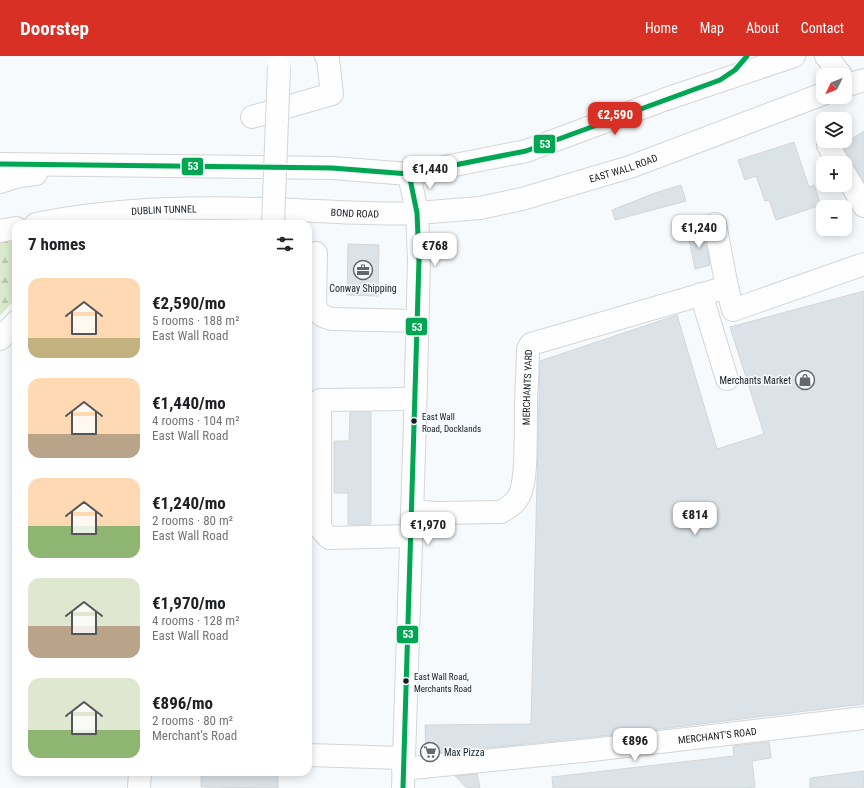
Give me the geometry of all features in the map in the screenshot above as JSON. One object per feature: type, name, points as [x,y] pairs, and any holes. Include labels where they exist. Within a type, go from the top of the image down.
[{"type":"main road","points":[[252,117],[332,94],[328,60],[326,56]]},
{"type":"main road","points":[[720,80],[735,70],[747,56]]},
{"type":"main road","points":[[0,164],[100,164],[332,168],[409,174],[526,151],[720,80],[794,56]]},
{"type":"main road","points":[[826,56],[837,68]]},
{"type":"main road","points":[[273,220],[279,61]]},
{"type":"main road","name":"EAST WALL ROAD","points":[[417,213],[480,208],[529,197],[630,167],[816,97]]},
{"type":"main road","points":[[0,182],[18,176],[100,164]]},
{"type":"main road","points":[[403,772],[416,399],[418,260],[417,213],[409,174]]},
{"type":"main road","points":[[852,186],[864,206]]},
{"type":"main road","name":"DUBLIN TUNNEL","points":[[59,220],[99,213],[161,208],[294,210]]},
{"type":"main road","points":[[226,220],[294,210]]},
{"type":"main road","name":"BOND ROAD","points":[[294,210],[389,215],[417,213]]},
{"type":"main road","points":[[715,224],[733,310],[864,264]]},
{"type":"main road","points":[[0,232],[12,229]]},
{"type":"main road","points":[[316,253],[315,304],[317,311],[322,316],[332,319],[417,321]]},
{"type":"main road","name":"MERCHANTS YARD","points":[[412,511],[436,513],[501,512],[510,507],[516,501],[522,488],[525,465],[528,349],[531,344],[727,287]]},
{"type":"main road","points":[[701,294],[727,379]]},
{"type":"main road","points":[[0,339],[12,326]]},
{"type":"main road","points":[[411,536],[329,538],[320,528],[320,400],[416,399]]},
{"type":"main road","name":"MERCHANT'S ROAD","points":[[312,757],[403,772],[864,718]]},
{"type":"main road","points":[[139,788],[140,776]]},
{"type":"green space","points":[[12,240],[12,302],[0,316],[0,243]]},
{"type":"building","points":[[864,131],[864,182],[852,162],[852,156],[849,156],[844,148],[852,148],[852,139]]},
{"type":"building","points":[[794,142],[809,187],[814,185],[819,200],[816,200],[816,207],[776,220],[769,200],[765,201],[756,176],[745,180],[738,160]]},
{"type":"building","points":[[681,185],[686,201],[615,220],[612,210],[655,193]]},
{"type":"building","points":[[703,229],[710,265],[695,269],[688,234]]},
{"type":"building","name":"Conway Shipping","points":[[348,244],[379,245],[378,296],[347,295]]},
{"type":"building","points":[[864,291],[864,704],[611,735],[431,754],[426,748],[425,725],[531,724],[540,361],[677,315],[717,449],[764,434],[730,327]]},
{"type":"building","points":[[350,412],[371,412],[371,524],[348,525],[348,493],[334,493],[334,441],[349,441]]},
{"type":"building","points":[[769,742],[771,758],[752,761],[755,787],[553,788],[552,777],[734,756],[733,746]]},
{"type":"building","points":[[864,771],[864,788],[810,788],[810,778]]},
{"type":"building","points":[[477,774],[480,788],[467,788],[455,776]]},
{"type":"building","points":[[201,776],[278,776],[278,788],[201,787]]},
{"type":"transit line","name":"53","points":[[0,164],[332,168],[409,174],[526,151],[720,80],[735,70],[747,56]]},
{"type":"transit line","name":"53","points":[[403,788],[419,260],[417,213],[409,174]]},
{"type":"place","name":"Conway Shipping","points":[[363,270]]},
{"type":"place","name":"Merchants Market","points":[[805,380]]},
{"type":"place","name":"East Wall Road, Docklands","points":[[414,421]]},
{"type":"place","name":"East Wall Road, Merchants Road","points":[[406,681]]},
{"type":"place","name":"Max Pizza","points":[[430,752]]}]
